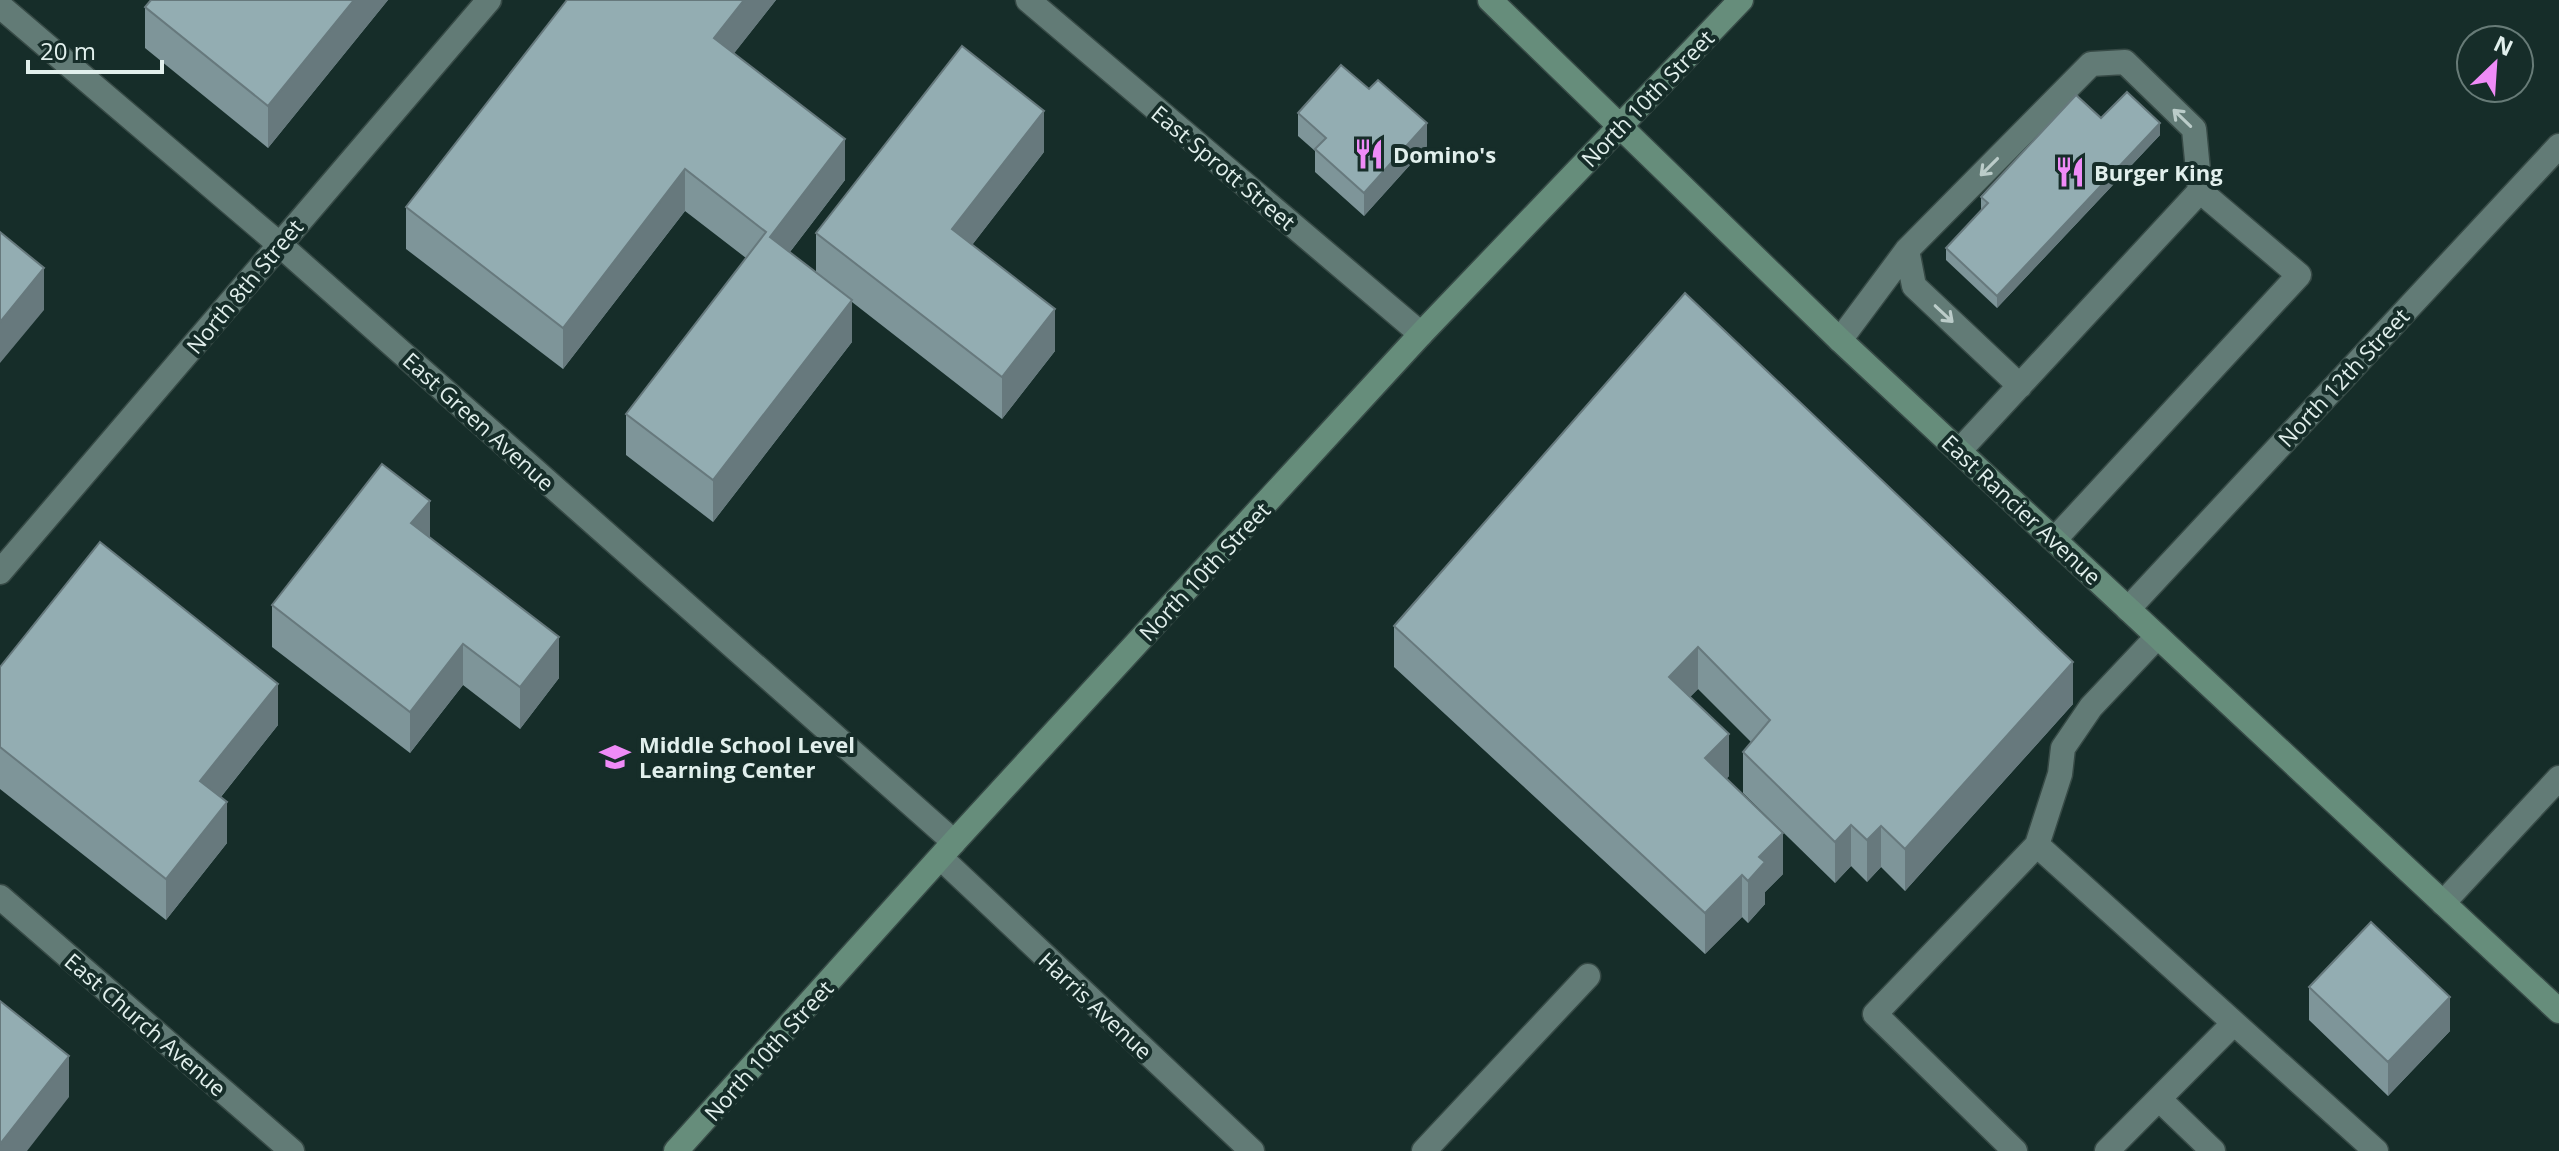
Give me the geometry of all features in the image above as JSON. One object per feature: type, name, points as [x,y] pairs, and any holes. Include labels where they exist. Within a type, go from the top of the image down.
[{"type":"street","name":"North 8th Street","points":[[2,566],[489,0]]},
{"type":"street","name":"East Sprott Street","points":[[1028,0],[1421,334]]},
{"type":"street","name":"East Rancier Avenue","points":[[1490,0],[1840,340],[2559,1011]]},
{"type":"street","name":"North 10th Street","points":[[676,1151],[1421,334],[1741,0]]},
{"type":"street","name":"East Green Avenue","points":[[0,6],[279,244],[948,850]]},
{"type":"street","points":[[1840,340],[1907,250],[2091,64],[2125,62],[2194,129],[2200,191],[2299,275],[2055,539]]},
{"type":"street","name":"North 12th Street","points":[[2128,609],[2559,146]]},
{"type":"street","points":[[1960,450],[2200,191]]},
{"type":"street","points":[[1907,250],[1914,286],[2020,386]]},
{"type":"street","points":[[2015,1151],[1875,1014],[2037,845],[2060,774],[2063,748],[2091,707],[2157,637]]},
{"type":"street","points":[[2443,903],[2559,778]]},
{"type":"street","points":[[2037,845],[2376,1151]]},
{"type":"street","name":"Harris Avenue","points":[[948,850],[1252,1151]]},
{"type":"street","name":"East Church Avenue","points":[[0,897],[292,1151]]},
{"type":"street","points":[[1424,1151],[1588,976]]},
{"type":"street","points":[[2107,1151],[2234,1023]]},
{"type":"street","points":[[2159,1099],[2213,1151]]},
{"type":"building","points":[[151,0],[354,0],[268,106],[145,7]]},
{"type":"building","points":[[567,0],[744,0],[714,38],[845,139],[770,237],[852,300],[713,480],[626,414],[766,232],[685,169],[563,328],[406,207]]},
{"type":"building","points":[[962,46],[1044,111],[952,229],[1055,309],[1002,377],[816,233]]},
{"type":"building","name":"Domino's","points":[[1341,65],[1369,89],[1378,80],[1427,123],[1364,193],[1315,149],[1326,138],[1298,113]]},
{"type":"building","name":"Burger King","points":[[2127,92],[2160,123],[1997,296],[1946,248],[1988,203],[1981,197],[2076,95],[2101,118]]},
{"type":"building","points":[[0,232],[44,268],[0,322]]},
{"type":"building","points":[[1685,293],[2073,662],[1905,849],[1881,826],[1867,840],[1851,825],[1835,842],[1743,752],[1770,720],[1698,647],[1669,677],[1729,734],[1705,758],[1783,833],[1759,857],[1765,862],[1748,881],[1742,875],[1705,913],[1394,626]]},
{"type":"building","points":[[382,464],[430,501],[411,523],[559,637],[520,687],[463,644],[410,712],[272,605]]},
{"type":"building","points":[[100,542],[278,684],[200,781],[227,802],[166,879],[0,747],[0,667]]},
{"type":"building","points":[[2371,922],[2450,997],[2388,1062],[2309,987]]},
{"type":"building","points":[[0,1001],[69,1056],[0,1144]]},
{"type":"place","name":"Domino's","points":[[1369,154]]},
{"type":"place","name":"Burger King","points":[[2070,172]]},
{"type":"place","name":"Middle School Level Learning Center","points":[[615,757]]}]
